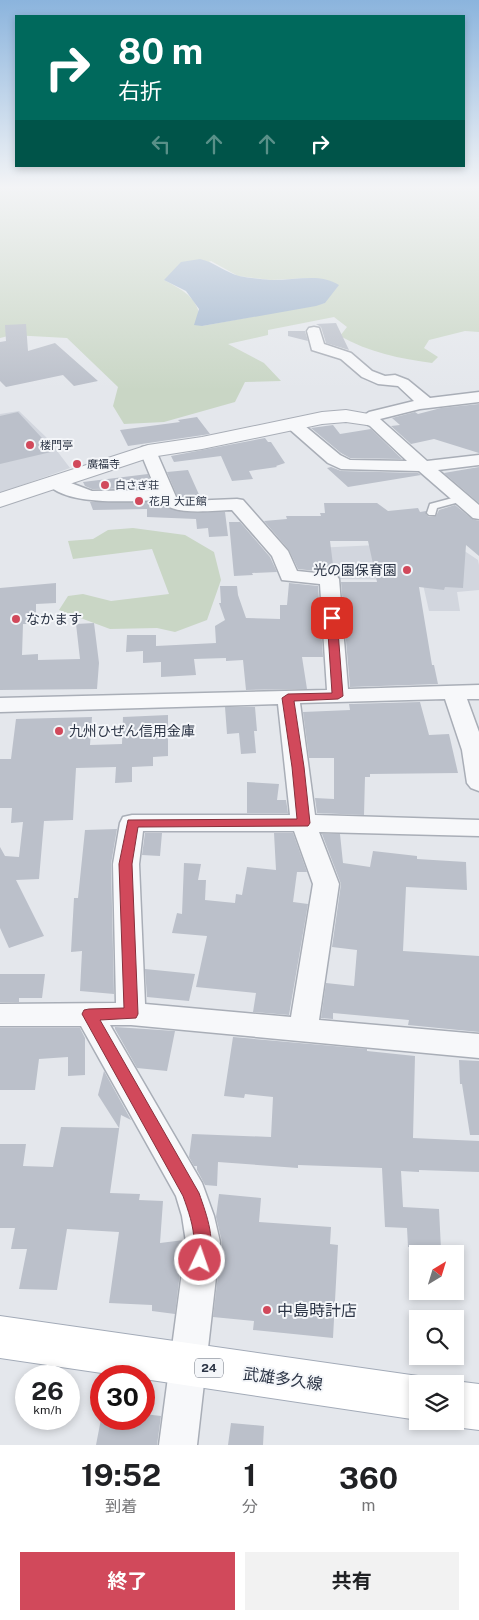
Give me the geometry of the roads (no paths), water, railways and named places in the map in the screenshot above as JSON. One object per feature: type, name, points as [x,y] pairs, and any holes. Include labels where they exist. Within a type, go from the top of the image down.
[{"type":"main road","name":"武雄多久線","points":[[0,1337],[409,1397]]},
{"type":"main road","points":[[464,1405],[479,1407]]},
{"type":"street","points":[[314,330],[317,347],[346,356],[367,374],[383,381],[395,380],[403,383],[428,404]]},
{"type":"street","points":[[367,419],[380,412],[479,397]]},
{"type":"street","points":[[0,500],[148,451],[202,443],[322,418],[346,416],[367,419],[376,423],[394,441],[426,466],[479,514]]},
{"type":"street","points":[[293,424],[334,459],[347,465],[426,466],[479,460]]},
{"type":"street","points":[[148,451],[168,500],[185,506],[237,504],[281,554],[289,576],[329,579],[338,696]]},
{"type":"street","points":[[55,482],[76,492],[92,496],[166,495]]},
{"type":"street","points":[[0,705],[479,692]]},
{"type":"street","points":[[454,693],[474,750],[479,783]]},
{"type":"street","points":[[288,698],[298,767],[303,823],[326,884],[303,1029]]},
{"type":"street","points":[[131,1014],[126,864],[132,823],[303,823],[479,828]]},
{"type":"street","points":[[89,1014],[191,1193],[198,1216],[203,1242],[178,1445]]},
{"type":"street","points":[[0,1015],[131,1014],[479,1046]]},
{"type":"lane","points":[[432,513],[433,506],[460,498]]},
{"type":"water","points":[[200,259],[239,276],[270,280],[315,278],[331,281],[339,285],[325,303],[316,306],[202,326],[194,325],[199,309],[186,291],[164,280],[181,262]]},
{"type":"place","name":"楼門亭","points":[[30,445]]},
{"type":"place","name":"廣福寺","points":[[77,464]]},
{"type":"place","name":"白さぎ荘","points":[[105,485]]},
{"type":"place","name":"花月 大正館","points":[[139,501]]},
{"type":"place","name":"光の園保育園","points":[[407,570]]},
{"type":"place","name":"なかます","points":[[16,619]]},
{"type":"place","name":"九州ひぜん信用金庫","points":[[59,731]]},
{"type":"place","name":"中島時計店","points":[[267,1310]]}]
